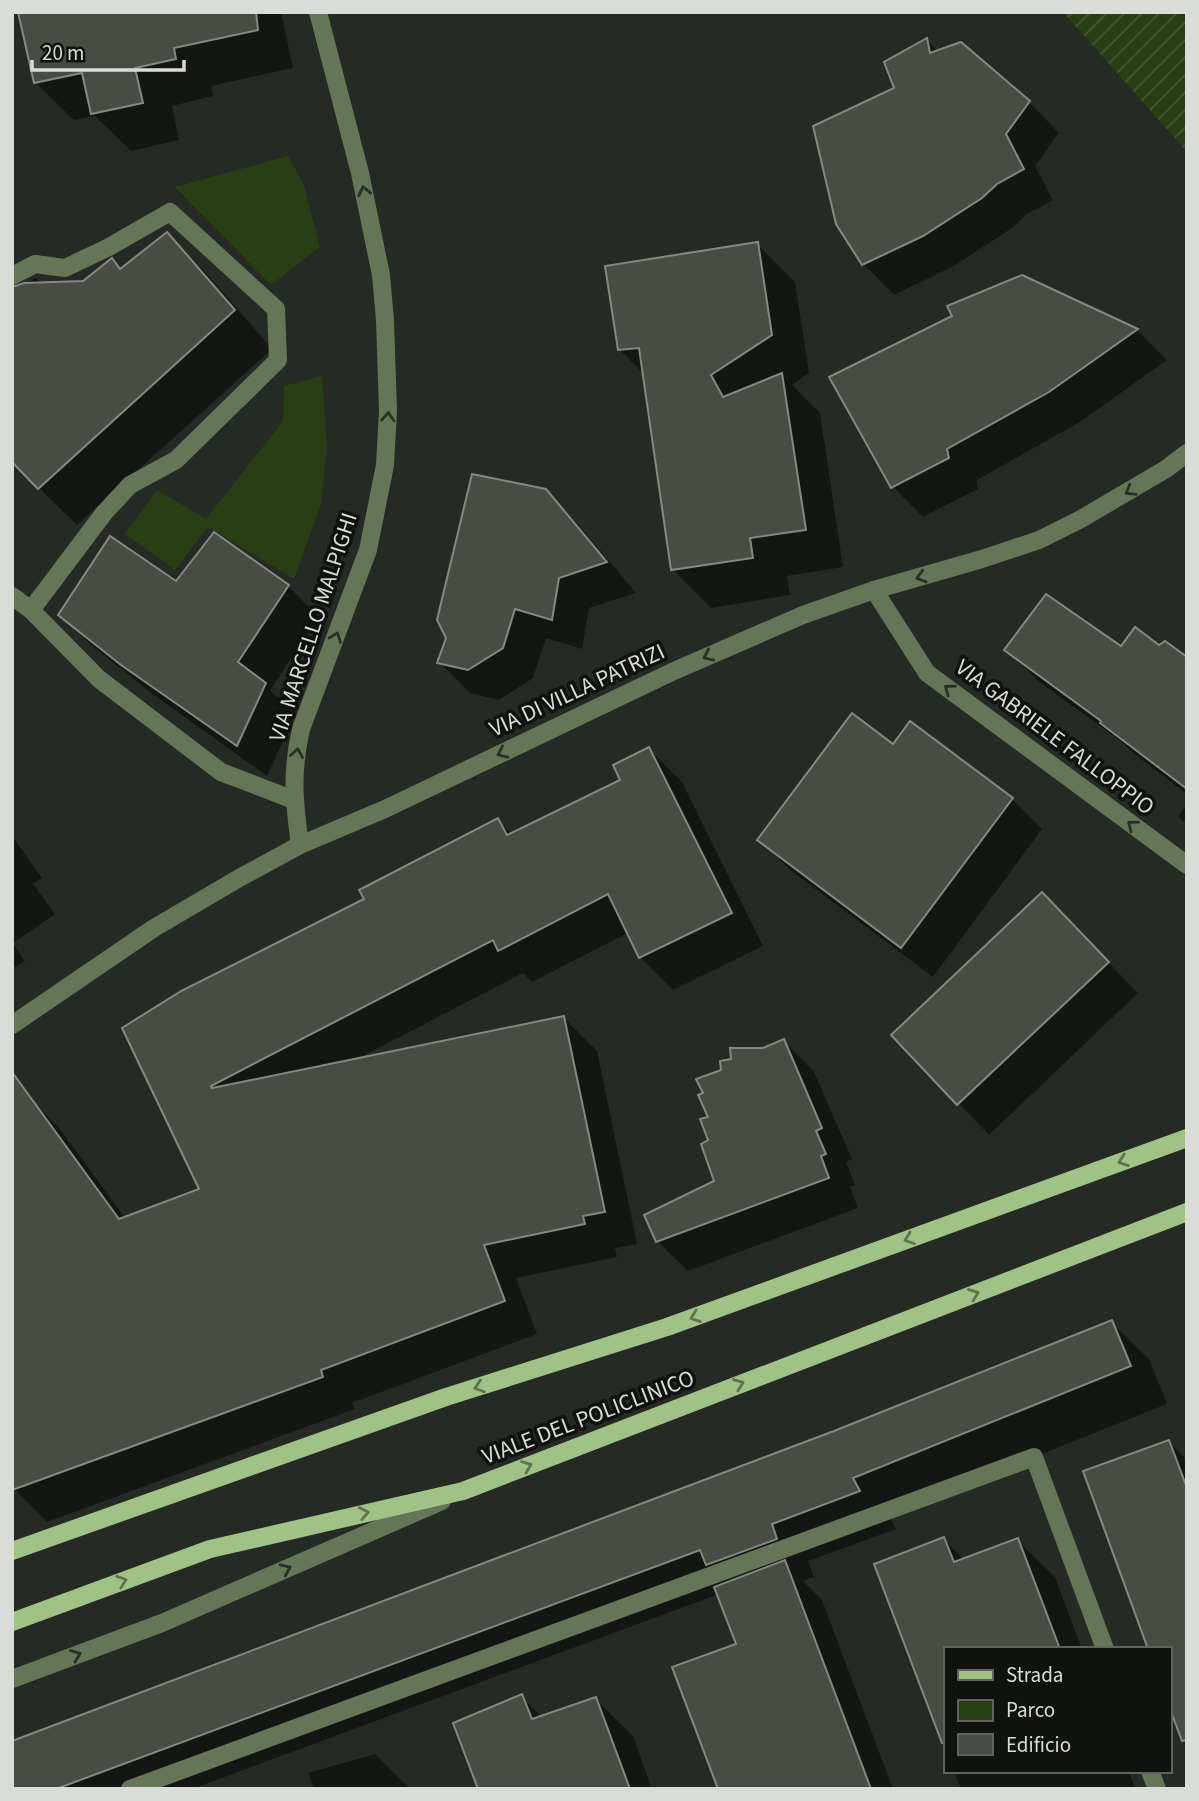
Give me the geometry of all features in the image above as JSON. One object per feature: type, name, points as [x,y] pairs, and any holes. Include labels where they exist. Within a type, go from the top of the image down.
[{"type":"main road","points":[[12,1551],[446,1397],[667,1327],[1187,1138]]},
{"type":"main road","name":"VIALE DEL POLICLINICO","points":[[463,1491],[1187,1212]]},
{"type":"main road","points":[[12,1622],[210,1549],[463,1491]]},
{"type":"street","name":"VIA MARCELLO MALPIGHI","points":[[300,845],[294,800],[296,752],[301,729],[368,550],[384,465],[388,411],[381,275],[360,173],[318,12]]},
{"type":"street","points":[[12,276],[35,264],[65,268],[109,247],[170,212],[276,309],[278,360],[176,460],[130,485],[104,513],[31,610]]},
{"type":"street","name":"VIA DI VILLA PATRIZI","points":[[12,1025],[154,929],[300,845],[674,671],[803,615],[874,590],[1039,540],[1081,519],[1166,469],[1187,453]]},
{"type":"street","name":"VIA GABRIELE FALLOPPIO","points":[[874,590],[927,673],[1187,865]]},
{"type":"street","points":[[12,596],[31,610],[99,679],[221,772],[294,800]]},
{"type":"street","points":[[130,1789],[1034,1457],[1104,1647]]},
{"type":"street","name":"VIALE DEL POLICLINICO","points":[[12,1679],[162,1623],[463,1491]]},
{"type":"green space","points":[[1063,12],[1187,12],[1187,152]]},
{"type":"green space","points":[[288,156],[304,185],[320,247],[271,285],[175,187]]},
{"type":"green space","points":[[322,376],[327,448],[321,504],[294,579],[208,527],[175,570],[125,534],[157,490],[206,519],[283,421],[284,386]]},
{"type":"building","points":[[18,12],[256,12],[258,30],[174,48],[176,59],[135,68],[143,103],[91,114],[82,73],[34,83]]},
{"type":"building","points":[[927,38],[930,53],[961,42],[1030,101],[1006,134],[1024,169],[997,184],[982,198],[923,236],[862,265],[836,224],[813,126],[894,88],[884,62]]},
{"type":"building","points":[[167,232],[235,310],[38,489],[12,462],[12,287],[24,283],[83,281],[112,258],[120,269]]},
{"type":"building","points":[[758,242],[772,335],[711,375],[723,397],[782,373],[806,530],[750,538],[753,558],[671,570],[639,348],[618,350],[605,266]]},
{"type":"building","points":[[1022,275],[1138,329],[1049,392],[947,449],[949,458],[891,488],[829,377],[952,316],[947,306]]},
{"type":"building","points":[[472,474],[546,489],[607,562],[559,578],[552,620],[515,609],[503,648],[468,670],[437,663],[446,638],[437,620]]},
{"type":"building","points":[[214,532],[289,585],[238,662],[266,683],[237,746],[121,665],[58,615],[110,536],[176,581]]},
{"type":"building","points":[[1046,594],[1121,646],[1135,627],[1159,645],[1165,641],[1187,657],[1187,789],[1100,723],[1101,721],[1004,650]]},
{"type":"building","points":[[852,713],[893,744],[910,721],[1013,798],[901,948],[757,840]]},
{"type":"building","points":[[649,747],[732,913],[639,958],[608,894],[498,951],[493,940],[211,1086],[212,1088],[564,1016],[605,1212],[583,1216],[585,1224],[484,1245],[505,1301],[321,1370],[323,1377],[12,1490],[12,1072],[119,1219],[199,1189],[122,1028],[181,991],[364,899],[359,890],[498,818],[507,835],[620,780],[613,765]]},
{"type":"building","points":[[1042,892],[1109,962],[957,1105],[891,1035]]},
{"type":"building","points":[[784,1039],[822,1128],[816,1131],[826,1154],[821,1156],[829,1178],[656,1242],[644,1215],[714,1181],[701,1144],[708,1140],[700,1119],[708,1117],[698,1095],[703,1093],[696,1079],[721,1070],[720,1061],[731,1059],[730,1048],[763,1048]]},
{"type":"building","points":[[1112,1320],[1131,1366],[853,1478],[860,1491],[772,1524],[777,1539],[706,1565],[700,1550],[56,1789],[12,1789],[12,1741],[834,1431]]},
{"type":"building","points":[[1169,1440],[1187,1488],[1187,1740],[1182,1741],[1171,1711],[1171,1647],[1147,1647],[1083,1471]]},
{"type":"building","points":[[944,1537],[954,1562],[1018,1538],[1059,1647],[944,1647],[942,1743],[874,1564]]},
{"type":"building","points":[[785,1560],[871,1789],[718,1789],[672,1667],[736,1644],[714,1587]]},
{"type":"building","points":[[522,1694],[532,1719],[596,1697],[630,1789],[478,1789],[453,1723]]}]
